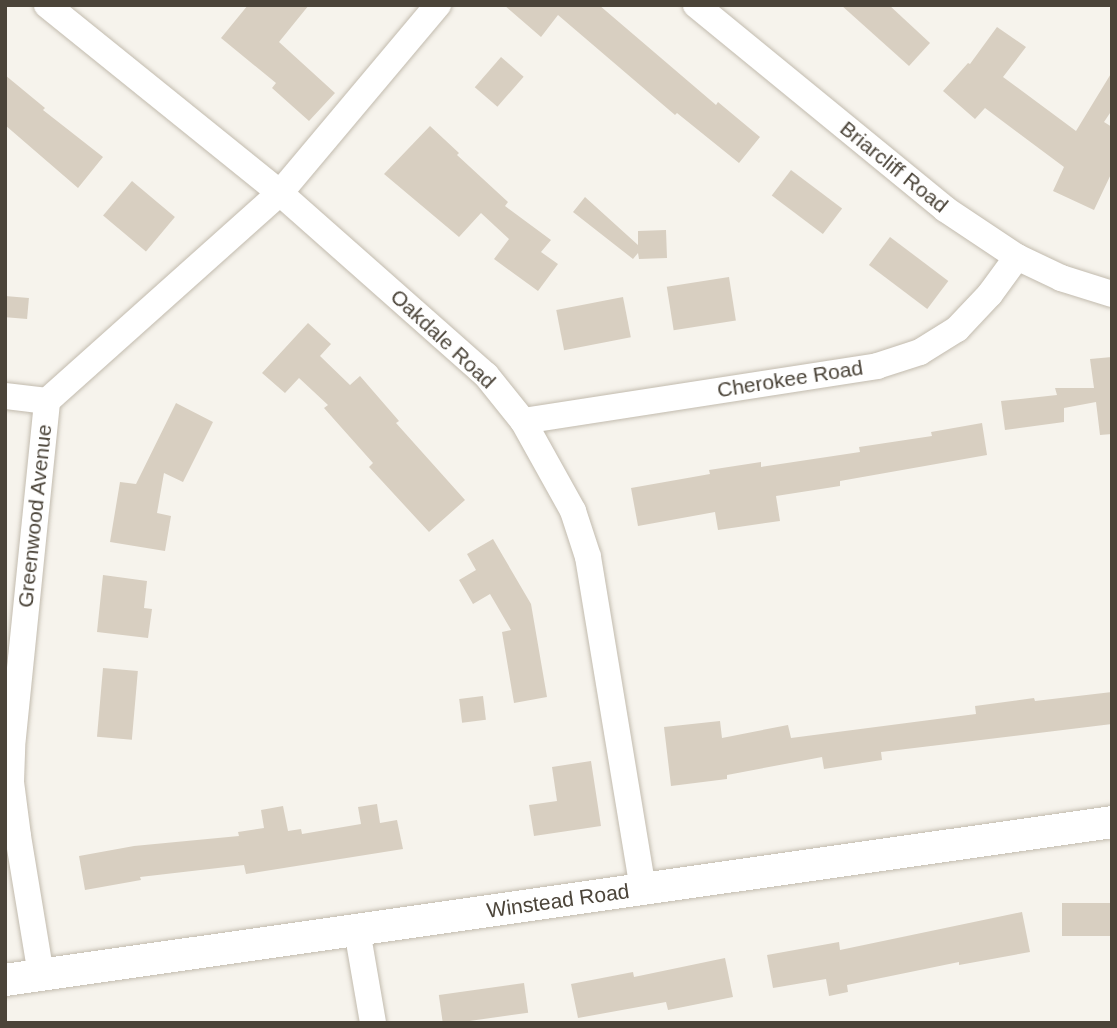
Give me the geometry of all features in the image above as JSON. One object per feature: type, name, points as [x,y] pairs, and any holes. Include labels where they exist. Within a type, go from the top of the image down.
[{"type":"street","name":"Oakdale Road","points":[[47,5],[280,193],[486,374],[523,421],[573,511],[588,557],[643,888]]},
{"type":"street","name":"Greenwood Avenue","points":[[41,975],[18,836],[11,759],[47,401],[280,193],[438,5]]},
{"type":"street","name":"Briarcliff Road","points":[[696,5],[945,209],[1017,257],[1060,278],[1112,294]]},
{"type":"street","name":"Cherokee Road","points":[[523,421],[877,366],[920,352],[957,329],[1017,257]]},
{"type":"street","points":[[5,396],[47,401]]},
{"type":"street","name":"Winstead Road","points":[[5,980],[1112,822]]},
{"type":"street","points":[[357,930],[373,1023]]},
{"type":"building","points":[[248,5],[309,5],[279,42],[335,93],[309,121],[272,88],[276,83],[221,38]]},
{"type":"building","points":[[504,5],[599,5],[716,105],[718,102],[760,137],[739,163],[677,113],[675,115],[558,15],[541,37]]},
{"type":"building","points":[[841,5],[889,5],[930,43],[909,66]]},
{"type":"building","points":[[997,27],[1026,47],[1003,77],[1076,131],[1112,72],[1112,110],[1104,122],[1112,127],[1112,172],[1094,210],[1053,191],[1064,167],[985,108],[975,119],[943,91],[968,63],[970,64]]},
{"type":"building","points":[[501,57],[524,77],[497,107],[475,87]]},
{"type":"building","points":[[5,75],[45,108],[43,110],[103,157],[78,188],[5,125]]},
{"type":"building","points":[[430,126],[508,202],[505,206],[551,240],[541,252],[558,264],[538,291],[494,259],[509,239],[481,213],[459,237],[384,174]]},
{"type":"building","points":[[791,170],[842,209],[823,234],[772,196]]},
{"type":"building","points":[[132,181],[175,217],[146,251],[103,215]]},
{"type":"building","points":[[585,197],[638,245],[638,231],[666,230],[667,258],[639,259],[638,253],[633,259],[573,212]]},
{"type":"building","points":[[890,237],[948,281],[927,309],[869,265]]},
{"type":"building","points":[[729,277],[736,320],[674,330],[667,287]]},
{"type":"building","points":[[5,296],[29,298],[27,319],[5,317]]},
{"type":"building","points":[[623,297],[631,337],[564,350],[556,310]]},
{"type":"building","points":[[308,323],[331,344],[320,356],[350,385],[360,376],[399,421],[396,423],[465,500],[429,532],[369,467],[373,463],[324,408],[328,405],[299,378],[285,393],[262,373]]},
{"type":"building","points":[[1112,357],[1112,434],[1100,435],[1096,402],[1064,408],[1064,422],[1005,430],[1001,401],[1057,395],[1055,388],[1094,388],[1090,359]]},
{"type":"building","points":[[176,403],[213,422],[183,482],[164,473],[157,513],[171,516],[165,551],[110,542],[120,482],[136,484]]},
{"type":"building","points":[[982,423],[987,455],[840,481],[840,486],[776,496],[780,521],[718,530],[715,512],[638,526],[631,488],[710,474],[709,470],[761,462],[761,467],[860,452],[859,447],[932,436],[931,432]]},
{"type":"building","points":[[493,539],[531,604],[547,697],[514,703],[502,632],[511,630],[490,594],[473,604],[459,580],[476,570],[467,554]]},
{"type":"building","points":[[103,575],[147,581],[144,608],[152,609],[148,638],[97,632]]},
{"type":"building","points":[[103,668],[138,671],[132,740],[97,737]]},
{"type":"building","points":[[1112,692],[1112,724],[881,752],[882,760],[824,769],[822,757],[727,775],[727,779],[671,786],[664,727],[720,721],[722,738],[788,725],[791,738],[976,714],[975,706]]},
{"type":"building","points":[[483,696],[486,720],[462,723],[459,699]]},
{"type":"building","points":[[591,761],[601,826],[534,836],[529,805],[557,801],[552,767]]},
{"type":"building","points":[[377,804],[380,823],[397,820],[403,849],[246,874],[244,865],[140,877],[141,880],[85,890],[79,856],[134,846],[239,836],[238,832],[264,828],[261,810],[283,806],[288,831],[301,829],[302,834],[361,824],[358,807]]},
{"type":"building","points":[[1062,903],[1112,903],[1112,936],[1062,936]]},
{"type":"building","points":[[1022,912],[1030,952],[959,965],[959,962],[847,985],[848,992],[829,996],[826,979],[773,988],[767,955],[839,942],[840,950]]},
{"type":"building","points":[[725,958],[733,997],[668,1010],[666,1002],[578,1018],[571,984],[633,972],[634,977]]},
{"type":"building","points":[[524,983],[528,1013],[443,1023],[439,995]]}]
